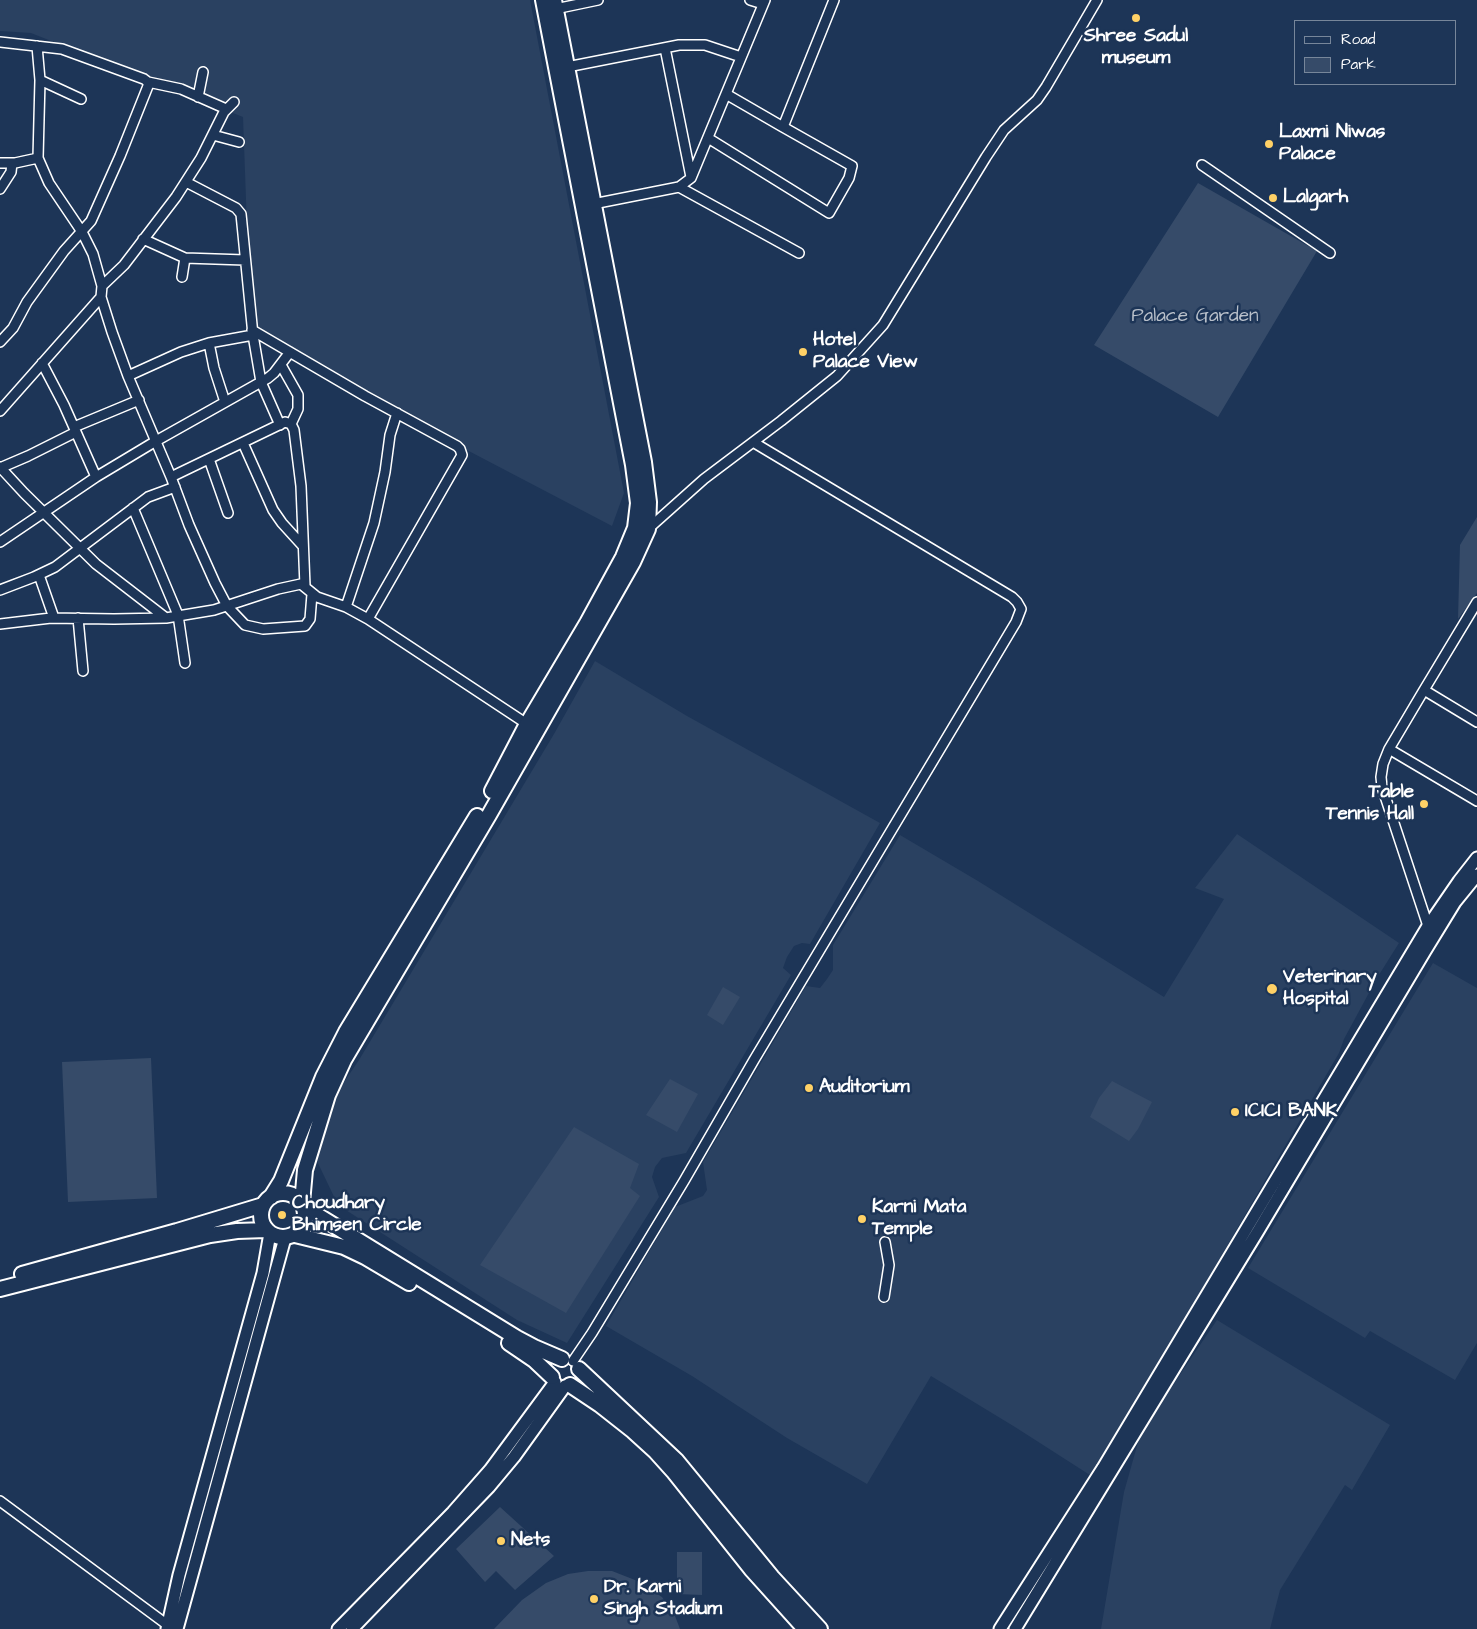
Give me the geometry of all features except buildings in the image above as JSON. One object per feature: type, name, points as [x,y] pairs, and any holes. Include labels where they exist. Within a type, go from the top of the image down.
[{"type":"main road","points":[[543,0],[633,465],[638,503],[635,528],[587,623],[527,724],[488,798],[346,1032],[323,1076],[284,1173],[267,1201],[261,1215],[262,1222],[268,1232],[276,1237],[290,1236],[344,1247],[365,1257],[524,1353],[560,1383],[600,1405],[655,1451],[751,1569],[805,1629]]},
{"type":"main road","points":[[303,1205],[306,1170],[328,1095],[344,1060],[489,815],[633,562],[648,529],[649,502],[644,462],[554,5]]},
{"type":"main road","points":[[0,1280],[168,1234],[267,1201],[285,1193],[297,1198],[306,1212],[304,1224],[290,1236]]},
{"type":"main road","points":[[303,1205],[517,1338],[572,1363],[676,1460],[772,1577],[820,1629]]},
{"type":"main road","points":[[0,1289],[210,1234],[237,1231],[268,1232]]},
{"type":"main road","points":[[560,1383],[551,1369],[555,1362],[572,1363]]},
{"type":"main road","points":[[560,1383],[576,1382],[579,1376],[572,1363]]},
{"type":"street","points":[[554,5],[598,0]]},
{"type":"street","points":[[594,204],[678,186],[691,178],[764,2],[750,0]]},
{"type":"street","points":[[783,127],[834,0]]},
{"type":"street","points":[[648,529],[704,479],[837,376],[882,324],[986,157],[1004,130],[1037,100],[1097,0]]},
{"type":"street","points":[[1,43],[62,49],[148,82],[174,86],[224,108],[224,112]]},
{"type":"street","points":[[567,67],[679,46],[705,45],[741,57]]},
{"type":"street","points":[[37,46],[40,80],[38,158],[49,183],[82,232],[93,254],[102,286],[101,297],[128,376],[215,583],[227,606],[245,625],[263,629],[305,626],[310,619],[312,594]]},
{"type":"street","points":[[665,48],[691,178]]},
{"type":"street","points":[[198,97],[203,72]]},
{"type":"street","points":[[40,80],[81,99]]},
{"type":"street","points":[[0,342],[13,328],[27,302],[64,252],[91,220],[120,156],[148,82]]},
{"type":"street","points":[[708,138],[830,213],[849,178],[852,166],[726,94]]},
{"type":"street","points":[[102,286],[124,265],[176,197],[201,158],[224,112],[234,102]]},
{"type":"street","points":[[213,135],[239,142]]},
{"type":"street","points":[[0,163],[12,163],[38,158]]},
{"type":"street","points":[[0,190],[10,172],[12,163]]},
{"type":"street","points":[[1202,165],[1330,253]]},
{"type":"street","points":[[186,182],[239,210],[252,332],[261,382],[280,425]]},
{"type":"street","points":[[678,186],[799,253]]},
{"type":"street","points":[[143,239],[185,258],[245,260]]},
{"type":"street","points":[[182,277],[185,258]]},
{"type":"street","points":[[0,411],[101,297]]},
{"type":"street","points":[[128,376],[181,352],[252,332],[460,449],[462,455],[368,619]]},
{"type":"street","points":[[209,343],[214,368],[225,402]]},
{"type":"street","points":[[0,542],[96,477],[261,382],[274,373],[290,352]]},
{"type":"street","points":[[42,363],[75,429],[96,477]]},
{"type":"street","points":[[281,365],[298,395],[298,409],[291,424]]},
{"type":"street","points":[[138,400],[75,429],[28,456],[0,467],[96,564],[166,618]]},
{"type":"street","points":[[346,607],[374,523],[385,472],[390,435],[398,413]]},
{"type":"street","points":[[171,477],[285,422],[291,424],[294,430],[301,486],[305,586]]},
{"type":"street","points":[[572,1363],[684,1181],[754,1060],[1016,622],[1021,609],[1012,597],[753,442]]},
{"type":"street","points":[[243,443],[274,510],[282,523],[302,544]]},
{"type":"street","points":[[208,459],[228,513]]},
{"type":"street","points":[[0,590],[39,575],[55,566],[148,497],[174,487]]},
{"type":"street","points":[[133,508],[178,616],[185,663]]},
{"type":"street","points":[[39,575],[54,618]]},
{"type":"street","points":[[0,624],[54,618],[166,618],[189,615],[227,606],[297,584],[305,586],[312,594],[346,607],[368,619],[527,724]]},
{"type":"street","points":[[1433,938],[1382,787],[1381,778],[1383,764],[1389,749],[1477,602]]},
{"type":"street","points":[[78,618],[83,670]]},
{"type":"street","points":[[1424,690],[1477,722]]},
{"type":"street","points":[[1389,749],[1477,801]]},
{"type":"street","points":[[1000,1629],[1103,1468],[1428,926],[1475,867]]},
{"type":"street","points":[[1015,1629],[1258,1231],[1475,867]]},
{"type":"street","points":[[171,1628],[183,1559],[263,1273],[268,1232]]},
{"type":"street","points":[[171,1628],[290,1236]]},
{"type":"street","points":[[884,1297],[889,1265],[885,1242]]},
{"type":"street","points":[[338,1629],[453,1512],[490,1470],[560,1383]]},
{"type":"street","points":[[352,1629],[489,1487],[514,1457],[560,1383]]},
{"type":"street","points":[[0,1501],[171,1628]]},
{"type":"shaded area","points":[[0,0],[530,0],[624,493],[612,526],[251,337],[243,117],[31,33],[0,31]]},
{"type":"shaded area","points":[[595,661],[687,716],[880,823],[810,944],[802,943],[794,946],[787,957],[783,968],[791,975],[686,1153],[662,1158],[655,1167],[652,1177],[659,1197],[567,1343],[517,1320],[338,1205],[315,1157],[338,1091],[359,1060],[554,734]]},
{"type":"shaded area","points":[[1237,834],[1399,943],[1377,978],[1344,1039],[1339,1053],[1093,1477],[931,1376],[867,1484],[787,1438],[692,1376],[606,1326],[675,1207],[703,1196],[707,1190],[703,1162],[806,986],[820,988],[833,970],[833,945],[900,835],[978,881],[1164,997],[1224,899],[1195,888]]},
{"type":"shaded area","points":[[1433,963],[1477,988],[1477,1343],[1455,1380],[1370,1331],[1365,1338],[1248,1268]]},
{"type":"shaded area","points":[[1217,1320],[1390,1425],[1352,1490],[1345,1485],[1280,1590],[1270,1629],[1101,1629],[1124,1492],[1139,1439],[1162,1401]]},
{"type":"green space","name":"Palace Garden","points":[[1198,183],[1317,251],[1218,417],[1094,345]]},
{"type":"green space","points":[[1477,517],[1477,593],[1458,619],[1460,545]]},
{"type":"green space","points":[[723,987],[740,997],[723,1025],[707,1015]]},
{"type":"green space","points":[[151,1058],[157,1198],[68,1202],[62,1062]]},
{"type":"green space","points":[[670,1079],[698,1094],[677,1132],[646,1115]]},
{"type":"green space","points":[[1112,1081],[1152,1102],[1138,1129],[1129,1141],[1090,1117],[1099,1098]]},
{"type":"green space","points":[[574,1127],[639,1164],[630,1188],[640,1196],[566,1313],[480,1265]]},
{"type":"green space","name":"Nets","points":[[500,1507],[554,1556],[515,1590],[496,1571],[485,1582],[456,1549]]},
{"type":"green space","points":[[677,1552],[702,1552],[702,1595],[677,1594]]},
{"type":"green space","name":"Dr. Karni Singh Stadium","points":[[588,1571],[612,1571],[635,1580],[662,1597],[675,1616],[680,1629],[494,1629],[522,1600],[546,1583],[568,1574]]},
{"type":"place","name":"Shree Sadul museum","points":[[1136,18]]},
{"type":"place","name":"Laxmi Niwas Palace","points":[[1269,144]]},
{"type":"place","name":"Lalgarh","points":[[1273,198]]},
{"type":"place","name":"Hotel Palace View","points":[[803,352]]},
{"type":"place","name":"Table Tennis Hall","points":[[1424,804]]},
{"type":"place","name":"Veterinary Hospital","points":[[1272,989]]},
{"type":"place","name":"Auditorium","points":[[809,1088]]},
{"type":"place","name":"ICICI BANK","points":[[1235,1112]]},
{"type":"place","name":"Choudhary Bhimsen Circle","points":[[282,1215]]},
{"type":"place","name":"Karni Mata Temple","points":[[862,1219]]},
{"type":"place","name":"Nets","points":[[501,1541]]},
{"type":"place","name":"Dr. Karni Singh Stadium","points":[[594,1599]]}]
